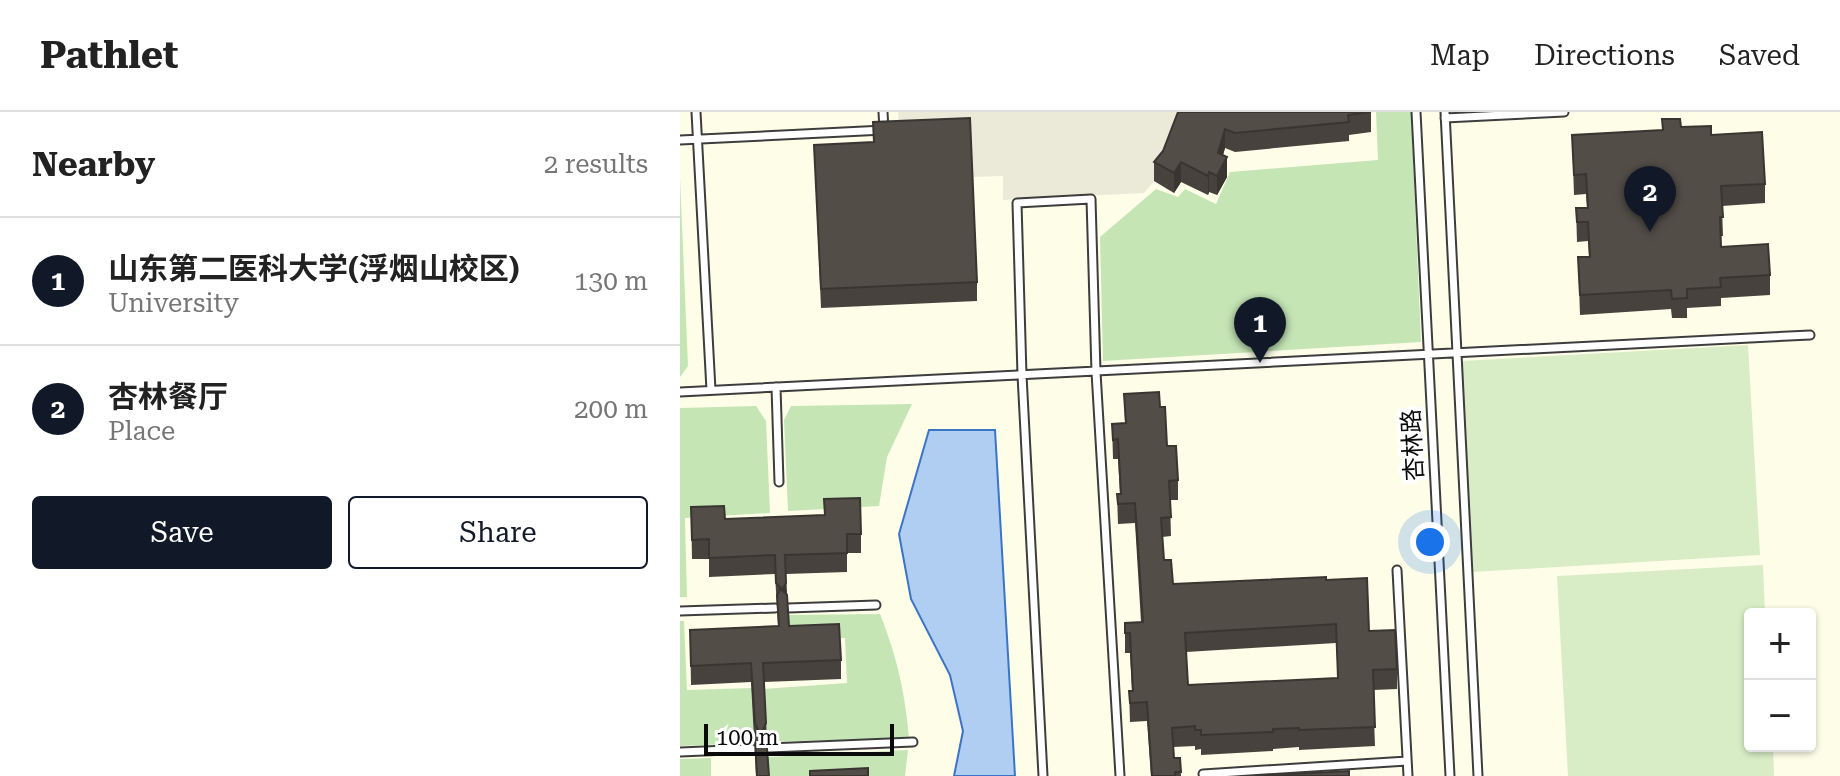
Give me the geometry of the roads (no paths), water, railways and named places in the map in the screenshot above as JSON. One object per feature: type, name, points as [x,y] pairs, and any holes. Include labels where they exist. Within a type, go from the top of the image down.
[{"type":"lane","points":[[696,112],[711,390]]},
{"type":"lane","points":[[680,140],[884,130],[883,112]]},
{"type":"lane","name":"杏林路","points":[[1416,112],[1450,776]]},
{"type":"lane","points":[[1445,115],[1564,112]]},
{"type":"lane","name":"杏林路","points":[[1445,115],[1478,776]]},
{"type":"lane","points":[[1043,776],[1022,375],[1017,203],[1091,199],[1096,372],[1120,776]]},
{"type":"lane","points":[[680,392],[1810,335]]},
{"type":"lane","points":[[776,387],[779,482]]},
{"type":"lane","points":[[1397,570],[1408,776]]},
{"type":"lane","points":[[788,608],[876,605]]},
{"type":"lane","points":[[680,611],[775,608]]},
{"type":"lane","points":[[769,748],[913,742]]},
{"type":"lane","points":[[680,752],[752,749]]},
{"type":"lane","points":[[1203,774],[1407,761]]},
{"type":"water","points":[[929,430],[995,430],[1015,776],[954,776],[963,731],[950,675],[911,599],[899,534]]},
{"type":"place","name":"杏林餐厅","points":[[1650,232]]},
{"type":"place","name":"山东第二医科大学(浮烟山校区)","points":[[1260,363]]}]
